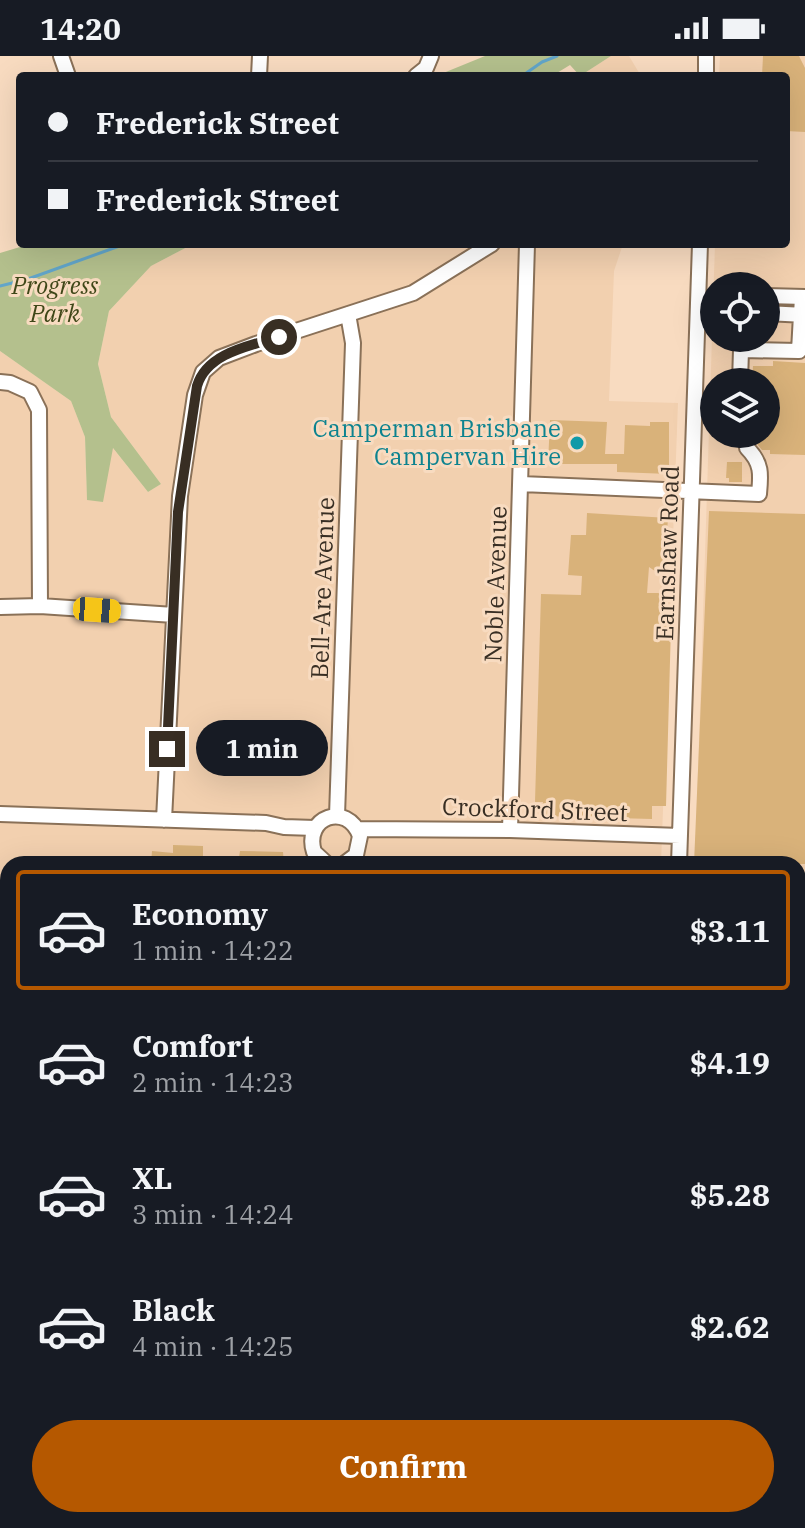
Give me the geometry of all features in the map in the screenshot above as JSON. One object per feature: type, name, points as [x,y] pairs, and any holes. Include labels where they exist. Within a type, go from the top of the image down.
[{"type":"street","points":[[164,820],[180,496],[195,395],[203,372],[219,358],[413,293],[486,248]]},
{"type":"street","name":"Noble Avenue","points":[[510,830],[527,248]]},
{"type":"street","name":"Earnshaw Road","points":[[700,248],[703,272]]},
{"type":"street","points":[[740,368],[741,350],[799,351],[803,297],[780,296]]},
{"type":"street","name":"Bell-Are Avenue","points":[[337,816],[353,343],[348,314]]},
{"type":"street","points":[[780,314],[803,315]]},
{"type":"street","name":"Earnshaw Road","points":[[679,856],[692,490],[702,352]]},
{"type":"street","points":[[0,382],[30,392],[39,410],[40,606]]},
{"type":"street","points":[[521,484],[759,494],[762,470],[747,448]]},
{"type":"street","points":[[0,607],[40,606],[174,615]]},
{"type":"street","points":[[0,814],[266,823],[315,828]]},
{"type":"street","points":[[312,846],[315,828],[324,819],[337,816],[349,820],[358,829],[359,850]]},
{"type":"street","points":[[284,827],[312,846],[319,856]]},
{"type":"street","name":"Crockford Street","points":[[358,829],[680,836]]},
{"type":"street","points":[[353,856],[388,830]]},
{"type":"shaded area","points":[[611,56],[629,56],[639,72],[586,72]]},
{"type":"shaded area","points":[[720,56],[805,56],[805,856],[695,856],[708,448],[780,448],[780,368],[711,368],[712,352],[780,352],[780,272],[714,272],[715,248],[790,248],[790,72],[719,72]]},
{"type":"shaded area","points":[[185,248],[622,248],[614,271],[609,401],[678,403],[661,856],[0,856],[0,351],[71,401],[85,437],[87,500],[112,447],[148,492],[161,484],[111,417],[98,364],[109,311],[151,266]]},
{"type":"green space","points":[[485,56],[611,56],[586,72],[576,72],[570,65],[559,72],[446,72]]},
{"type":"green space","name":"Progress Park","points":[[17,248],[185,248],[151,266],[109,311],[98,364],[111,417],[161,484],[148,492],[113,448],[103,502],[87,500],[85,437],[71,401],[0,351],[0,253]]},
{"type":"building","points":[[763,56],[799,56],[805,68],[805,132],[790,131],[790,72],[762,72]]},
{"type":"building","points":[[773,361],[805,363],[805,455],[770,454],[770,450],[760,448],[780,448],[780,368],[753,366],[773,366]]},
{"type":"building","points":[[550,420],[607,422],[605,454],[624,454],[625,425],[650,426],[650,422],[669,422],[669,474],[617,472],[617,464],[548,464]]},
{"type":"building","points":[[727,462],[742,462],[742,482],[729,482],[726,478]]},
{"type":"building","points":[[709,511],[805,514],[805,856],[694,856]]},
{"type":"building","points":[[587,513],[668,518],[665,562],[658,573],[649,567],[647,593],[665,593],[664,625],[671,625],[666,806],[652,806],[652,819],[542,816],[543,802],[535,802],[541,594],[581,595],[582,576],[568,575],[571,535],[586,535]]},
{"type":"building","points":[[173,845],[203,846],[203,856],[152,856],[152,851],[173,853]]},
{"type":"building","points":[[240,851],[283,852],[283,856],[239,856]]},
{"type":"waterway","points":[[528,72],[557,56]]},
{"type":"waterway","points":[[0,286],[114,248]]},
{"type":"place","name":"Camperman Brisbane Campervan Hire","points":[[577,443]]},
{"type":"route","points":[[167,749],[178,512],[199,378],[219,358],[279,337]]}]
